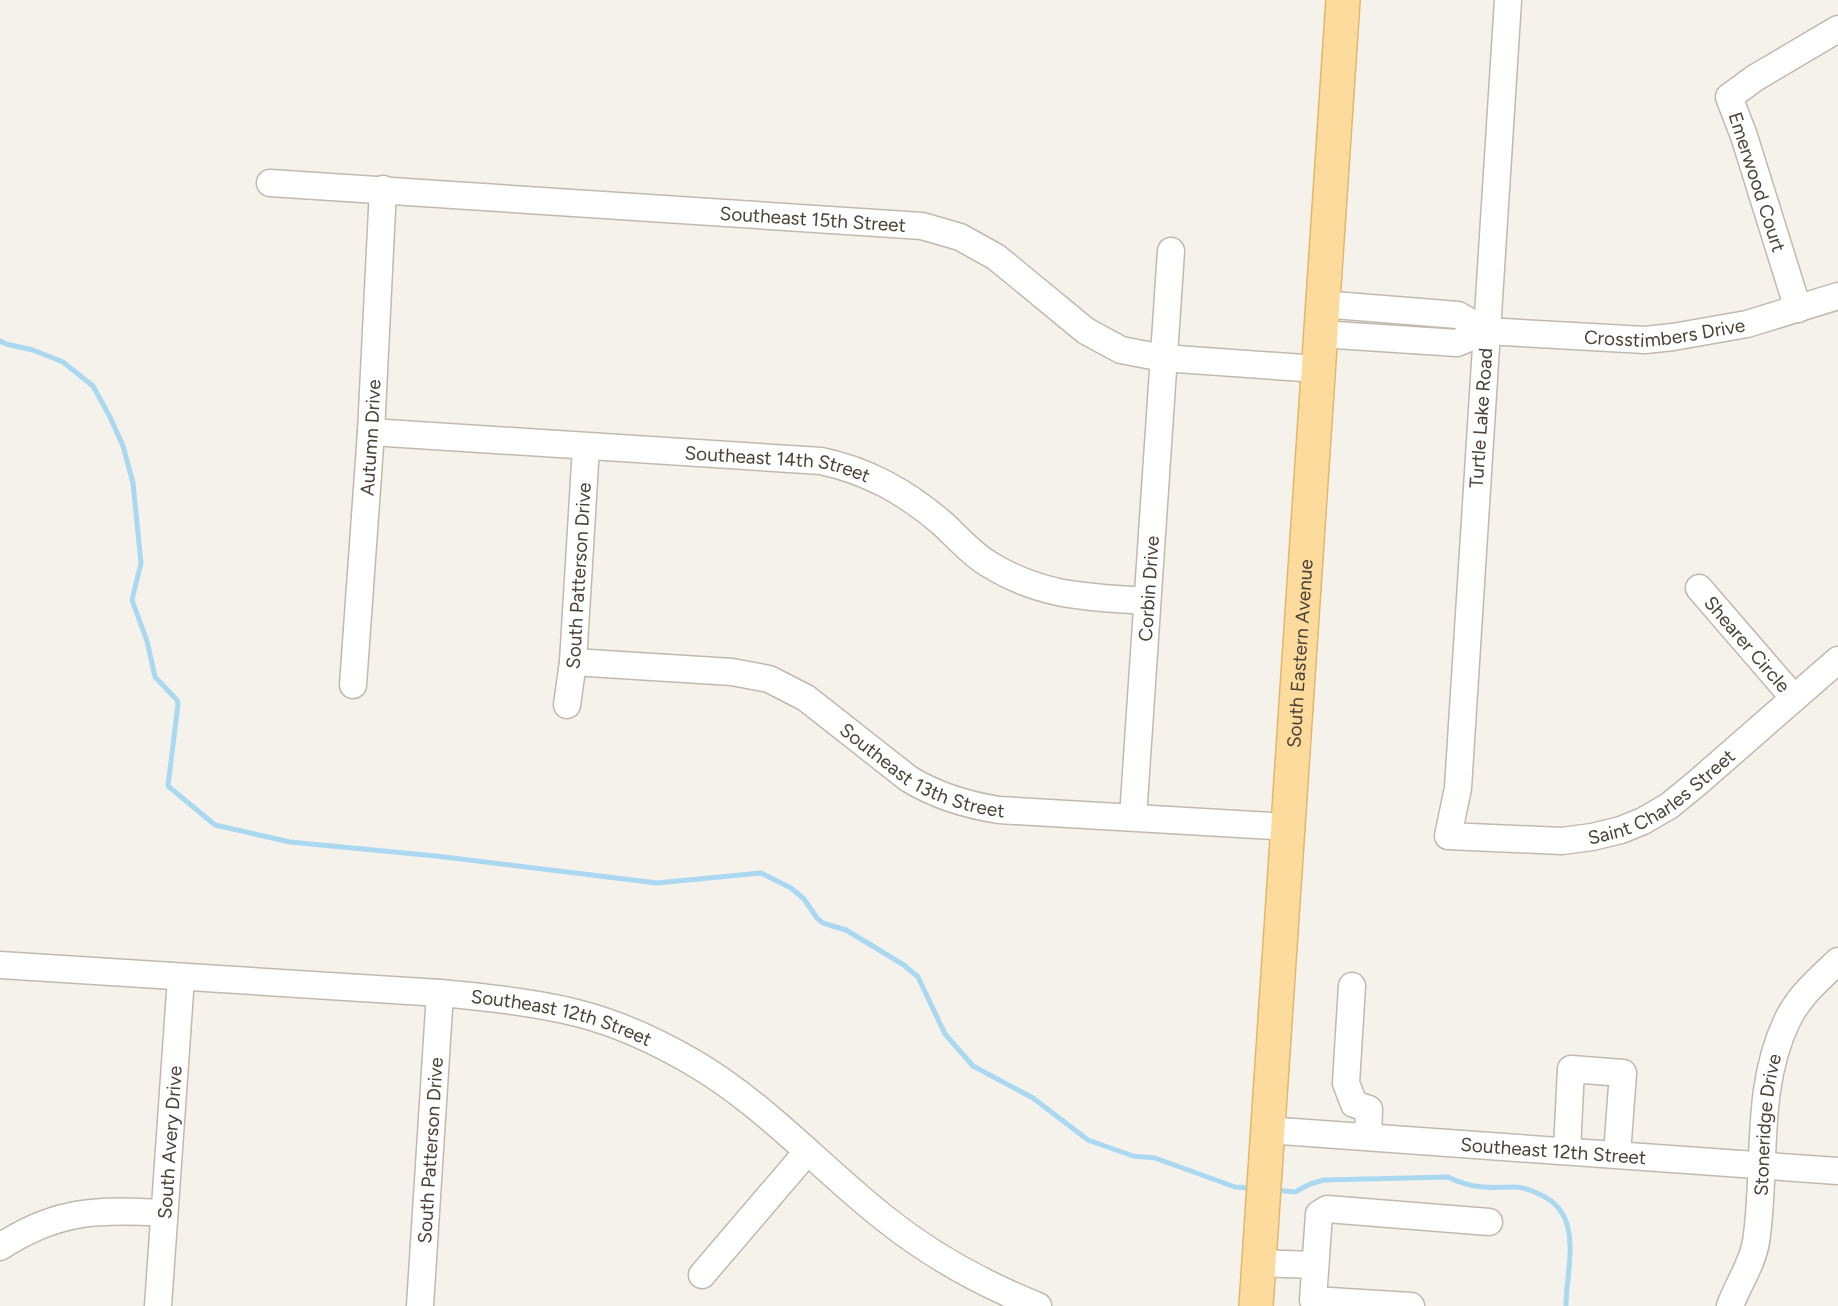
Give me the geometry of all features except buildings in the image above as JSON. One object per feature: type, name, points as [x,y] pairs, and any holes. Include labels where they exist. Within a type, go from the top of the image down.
[{"type":"main road","name":"South Eastern Avenue","points":[[1256,1306],[1343,0]]},
{"type":"street","name":"Turtle Lake Road","points":[[1448,836],[1458,788],[1508,0]]},
{"type":"street","name":"Emerwood Court","points":[[1798,309],[1744,136],[1729,97],[1755,78],[1838,29]]},
{"type":"street","name":"Southeast 15th Street","points":[[270,183],[922,226],[960,237],[996,257],[1086,331],[1121,350],[1163,358],[1318,369]]},
{"type":"street","name":"Autumn Drive","points":[[353,685],[371,432],[383,190]]},
{"type":"street","name":"Corbin Drive","points":[[1133,817],[1171,251]]},
{"type":"street","name":"Crosstimbers Drive","points":[[1321,319],[1457,343],[1486,331],[1645,340],[1707,332],[1838,296]]},
{"type":"street","name":"Southeast 14th Street","points":[[371,432],[802,458],[840,465],[858,470],[902,492],[985,562],[1021,581],[1054,593],[1147,601]]},
{"type":"street","name":"South Patterson Drive","points":[[567,705],[573,662],[586,446]]},
{"type":"street","name":"Shearer Circle","points":[[1699,588],[1794,698]]},
{"type":"street","name":"Saint Charles Street","points":[[1448,836],[1562,841],[1621,830],[1643,821],[1678,798],[1838,660]]},
{"type":"street","name":"Southeast 13th Street","points":[[573,662],[732,672],[769,679],[788,686],[806,698],[909,779],[948,799],[971,806],[999,810],[1288,827]]},
{"type":"street","name":"Stoneridge Drive","points":[[1730,1306],[1754,1253],[1769,1077],[1777,1045],[1787,1020],[1800,1000],[1838,961]]},
{"type":"street","name":"Southeast 12th Street","points":[[0,965],[440,993],[512,1001],[578,1013],[642,1037],[695,1064],[730,1087],[884,1219],[924,1247],[1000,1290],[1038,1306]]},
{"type":"street","name":"South Avery Drive","points":[[159,1306],[163,1213],[181,978]]},
{"type":"street","points":[[1352,986],[1346,1083],[1354,1104],[1369,1109],[1368,1137]]},
{"type":"street","name":"South Patterson Drive","points":[[420,1306],[440,993]]},
{"type":"street","points":[[1567,1150],[1571,1069],[1623,1073],[1617,1154]]},
{"type":"street","name":"Southeast 12th Street","points":[[1267,1130],[1838,1171]]},
{"type":"street","points":[[702,1275],[807,1152]]},
{"type":"street","points":[[1411,1306],[1312,1303],[1319,1214],[1328,1209],[1489,1222]]},
{"type":"street","points":[[0,1247],[28,1229],[74,1215],[121,1210],[163,1213]]},
{"type":"street","points":[[1258,1263],[1315,1265]]},
{"type":"waterway","points":[[0,341],[63,362],[93,386],[123,446],[133,483],[141,563],[132,600],[147,641],[155,677],[178,704],[168,786],[215,825],[290,842],[436,856],[657,883],[761,873],[791,888],[804,899],[823,923],[846,930],[904,965],[918,977],[945,1034],[973,1066],[1033,1098],[1088,1140],[1133,1156],[1155,1158],[1235,1187],[1252,1188]]},
{"type":"waterway","points":[[1275,1190],[1295,1192],[1324,1180],[1448,1177],[1473,1186],[1518,1187],[1532,1191],[1555,1204],[1568,1229],[1570,1259],[1566,1306]]}]
